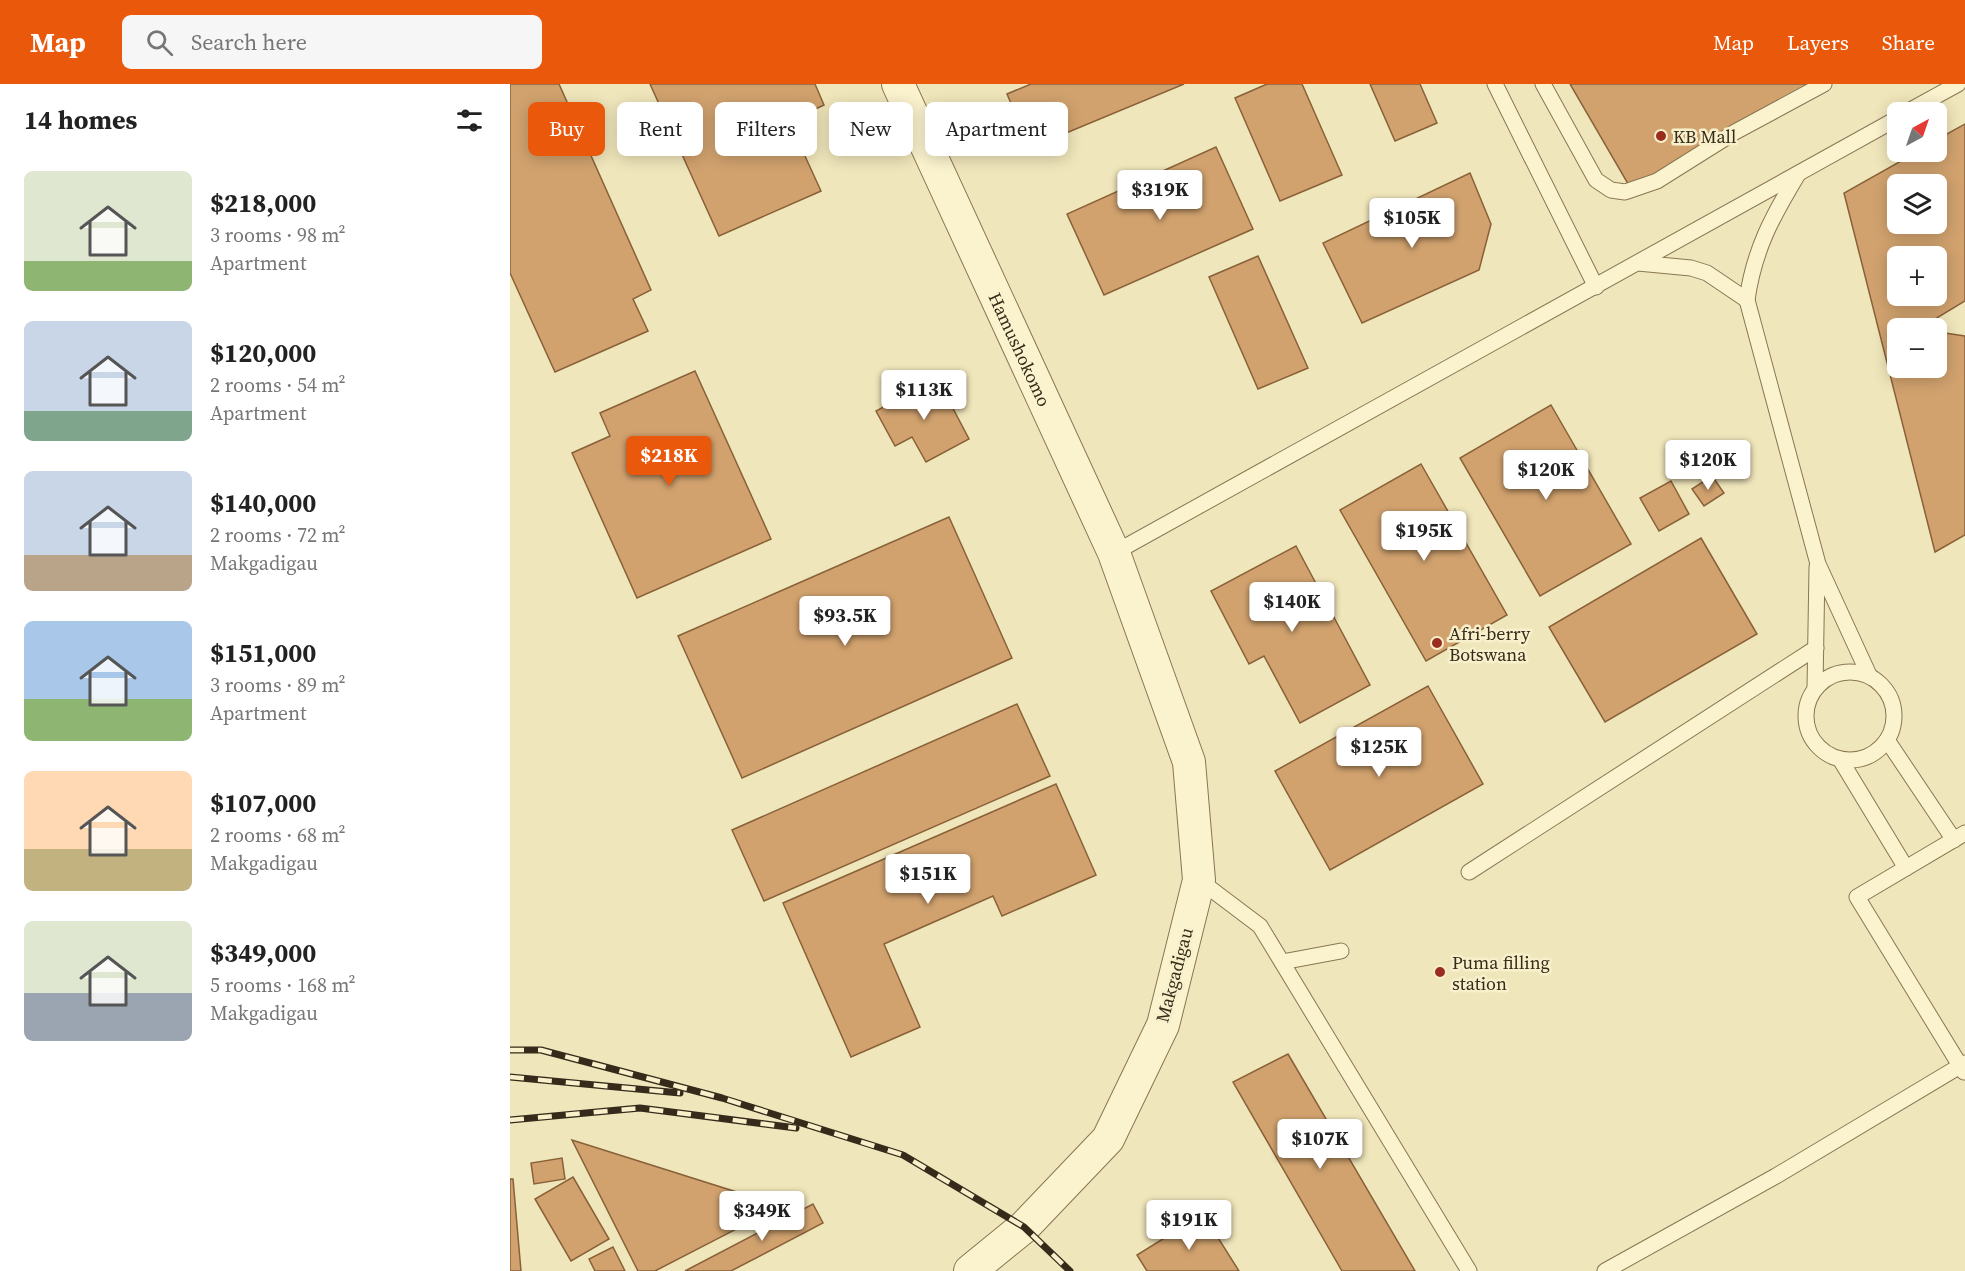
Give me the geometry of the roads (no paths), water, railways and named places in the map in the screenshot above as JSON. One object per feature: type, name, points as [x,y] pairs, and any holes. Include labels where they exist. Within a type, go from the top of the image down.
[{"type":"street","name":"Hamushokomo","points":[[898,84],[1114,553],[1138,619]]},
{"type":"street","name":"Makgadigau","points":[[970,1271],[1024,1227],[1108,1139],[1163,1024],[1198,880],[1190,762],[1138,619]]},
{"type":"lane","points":[[1495,84],[1596,287]]},
{"type":"lane","points":[[1543,84],[1596,180],[1611,190],[1625,192],[1657,182],[1735,132],[1824,84]]},
{"type":"lane","points":[[1925,102],[1958,84]]},
{"type":"lane","points":[[1114,553],[1887,124]]},
{"type":"lane","points":[[1800,171],[1760,243],[1751,270],[1747,300],[1818,564],[1869,675]]},
{"type":"lane","points":[[1638,263],[1691,268],[1707,273],[1747,300]]},
{"type":"lane","points":[[1815,688],[1818,564]]},
{"type":"lane","points":[[1469,872],[1816,648]]},
{"type":"lane","points":[[1854,671],[1869,675],[1881,684],[1890,696],[1894,711],[1893,726],[1887,740],[1877,751],[1864,758],[1850,761],[1823,752],[1813,741],[1807,729],[1805,714],[1808,700],[1815,688],[1826,678],[1839,672],[1854,671]]},
{"type":"lane","points":[[1605,1271],[1963,1068],[1857,897],[1959,837],[1887,740]]},
{"type":"lane","points":[[1840,759],[1906,868]]},
{"type":"lane","points":[[1198,880],[1260,926],[1469,1271]]},
{"type":"lane","points":[[1282,962],[1341,951]]},
{"type":"railway","points":[[510,1050],[541,1050],[722,1098],[903,1155],[1024,1227],[1070,1271]]},
{"type":"railway","points":[[510,1077],[680,1093]]},
{"type":"railway","points":[[510,1120],[640,1108],[796,1128]]},
{"type":"place","name":"KB Mall","points":[[1661,136]]},
{"type":"place","name":"Afri-berry Botswana","points":[[1437,643]]},
{"type":"place","name":"Puma filling station","points":[[1440,972]]}]
